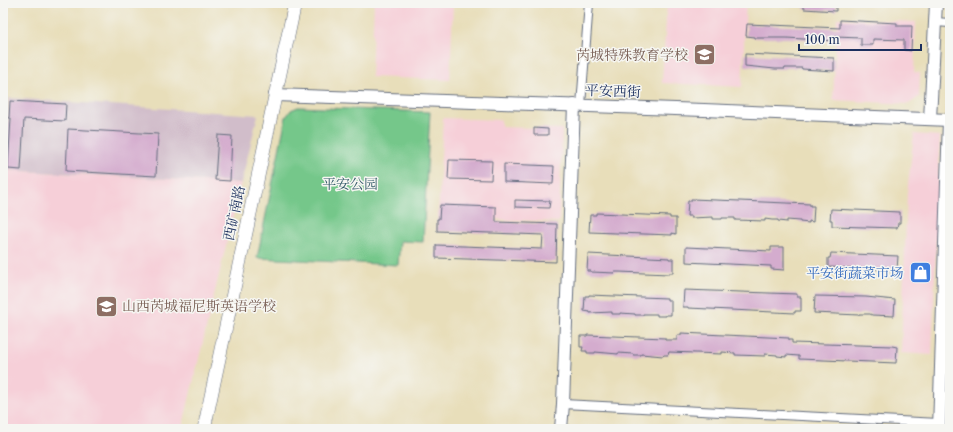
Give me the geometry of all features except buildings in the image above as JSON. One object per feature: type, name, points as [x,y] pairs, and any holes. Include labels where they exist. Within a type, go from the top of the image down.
[{"type":"main road","name":"西矿南路","points":[[204,429],[295,3]]},
{"type":"street","points":[[561,429],[578,105],[588,3]]},
{"type":"street","points":[[930,119],[936,3]]},
{"type":"street","points":[[935,22],[950,23]]},
{"type":"street","name":"平安西街","points":[[275,95],[578,105],[950,120]]},
{"type":"street","points":[[563,404],[939,426],[946,321],[950,120]]},
{"type":"shaded area","points":[[374,3],[453,3],[450,80],[371,77]]},
{"type":"shaded area","name":"芮城特殊教育学校","points":[[667,3],[746,3],[742,87],[662,83]]},
{"type":"shaded area","points":[[837,18],[916,22],[914,72],[920,73],[919,97],[909,104],[833,100]]},
{"type":"shaded area","points":[[9,98],[258,115],[241,183],[5,170]]},
{"type":"shaded area","points":[[443,118],[501,120],[501,127],[562,129],[559,222],[438,217]]},
{"type":"shaded area","name":"平安街蔬菜市场","points":[[914,134],[940,136],[932,355],[901,353],[907,194]]},
{"type":"shaded area","name":"山西芮城福尼斯英语学校","points":[[3,170],[241,183],[182,429],[3,429]]},
{"type":"green space","name":"平安公园","points":[[298,107],[430,112],[423,242],[400,241],[398,265],[257,258],[286,117],[291,110]]},
{"type":"place","name":"芮城特殊教育学校","points":[[704,55]]},
{"type":"place","name":"平安街蔬菜市场","points":[[920,273]]},
{"type":"place","name":"山西芮城福尼斯英语学校","points":[[107,306]]}]
